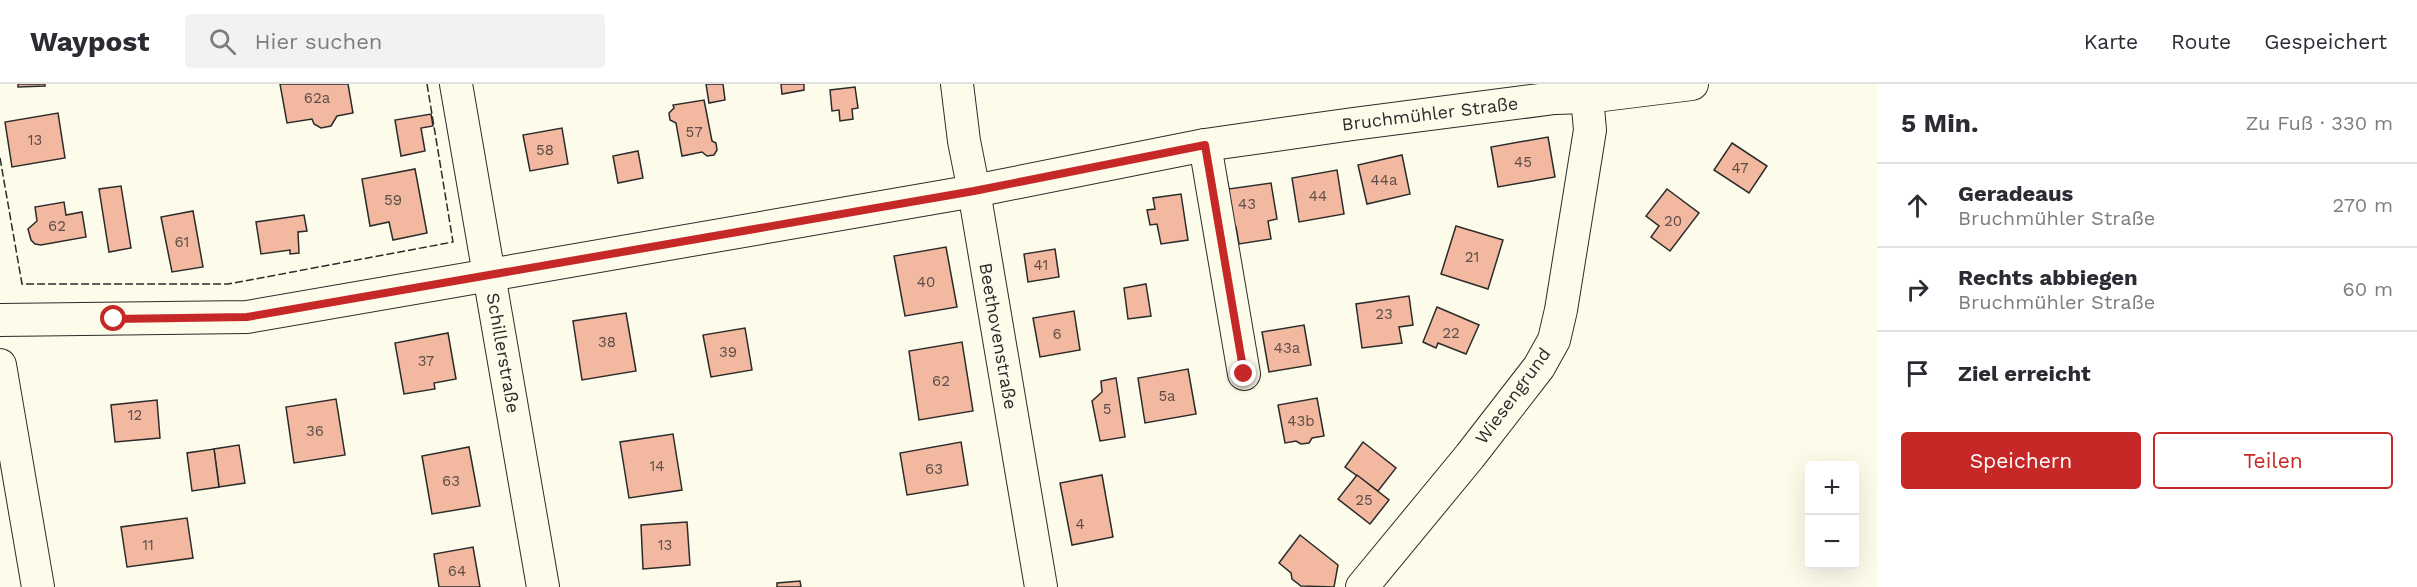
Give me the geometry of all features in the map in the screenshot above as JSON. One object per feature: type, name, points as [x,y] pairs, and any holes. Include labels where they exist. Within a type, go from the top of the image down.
[{"type":"street","name":"Schillerstraße","points":[[456,84],[543,587]]},
{"type":"street","name":"Beethovenstraße","points":[[957,84],[964,141],[1041,587]]},
{"type":"street","name":"Bruchmühler Straße","points":[[0,320],[247,317],[974,191],[1205,145],[1555,98],[1587,97],[1692,84]]},
{"type":"street","name":"Wiesengrund","points":[[1362,587],[1470,456],[1539,367],[1554,340],[1561,310],[1590,130],[1587,97]]},
{"type":"street","points":[[1205,145],[1244,374]]},
{"type":"street","points":[[0,365],[38,587]]},
{"type":"building","points":[[18,84],[45,84],[45,86],[18,87]]},
{"type":"building","points":[[280,84],[348,84],[353,113],[337,116],[331,126],[321,128],[314,124],[312,119],[287,123]]},
{"type":"building","points":[[706,84],[723,84],[725,100],[709,103]]},
{"type":"building","points":[[781,84],[804,84],[804,90],[782,94]]},
{"type":"building","points":[[855,87],[858,108],[852,109],[853,119],[840,121],[839,110],[832,111],[830,90]]},
{"type":"building","points":[[704,100],[712,141],[716,143],[717,150],[714,155],[707,156],[702,152],[682,156],[676,123],[670,120],[669,113],[674,108],[673,105]]},
{"type":"building","points":[[58,113],[65,158],[12,167],[5,122]]},
{"type":"building","points":[[431,114],[433,126],[421,128],[425,151],[401,156],[395,120]]},
{"type":"building","points":[[562,128],[568,164],[530,171],[523,135]]},
{"type":"building","points":[[1548,137],[1555,177],[1498,187],[1491,147]]},
{"type":"building","points":[[1732,143],[1767,166],[1749,193],[1714,170]]},
{"type":"building","points":[[638,151],[643,178],[618,183],[613,156]]},
{"type":"building","points":[[1402,155],[1410,194],[1367,204],[1358,165]]},
{"type":"building","points":[[415,169],[427,233],[393,240],[389,222],[370,226],[362,179]]},
{"type":"building","points":[[1225,169],[1229,189],[1271,183],[1277,219],[1268,221],[1271,239],[1239,244],[1236,227],[1223,228],[1214,170]]},
{"type":"building","points":[[1337,170],[1344,214],[1299,222],[1292,178]]},
{"type":"building","points":[[121,186],[131,248],[109,252],[99,189]]},
{"type":"building","points":[[1667,189],[1699,213],[1670,251],[1651,237],[1659,226],[1646,216]]},
{"type":"building","points":[[1181,194],[1188,240],[1161,244],[1157,224],[1150,225],[1147,210],[1155,209],[1153,198]]},
{"type":"building","points":[[64,202],[66,215],[82,212],[86,237],[41,245],[35,244],[31,240],[28,229],[37,221],[35,207]]},
{"type":"building","points":[[193,211],[203,267],[172,272],[161,217]]},
{"type":"building","points":[[304,215],[307,231],[298,232],[299,253],[290,254],[290,250],[261,254],[256,222]]},
{"type":"building","points":[[1456,226],[1503,240],[1488,289],[1441,274]]},
{"type":"building","points":[[946,247],[957,307],[905,316],[894,256]]},
{"type":"building","points":[[1055,249],[1059,277],[1028,282],[1024,254]]},
{"type":"building","points":[[1146,284],[1151,316],[1128,319],[1124,288]]},
{"type":"building","points":[[1409,296],[1413,325],[1399,327],[1402,343],[1362,348],[1356,304]]},
{"type":"building","points":[[1437,307],[1479,325],[1466,354],[1438,343],[1436,348],[1423,342]]},
{"type":"building","points":[[1074,311],[1080,350],[1040,357],[1033,318]]},
{"type":"building","points":[[626,313],[636,371],[582,380],[573,321]]},
{"type":"building","points":[[1304,325],[1311,365],[1269,372],[1262,332]]},
{"type":"building","points":[[745,328],[752,370],[711,377],[703,335]]},
{"type":"building","points":[[448,333],[456,379],[434,383],[435,389],[404,394],[395,343]]},
{"type":"building","points":[[962,342],[973,411],[919,420],[909,351]]},
{"type":"building","points":[[1188,369],[1196,414],[1145,423],[1138,378]]},
{"type":"building","points":[[1116,378],[1125,437],[1100,441],[1092,401],[1102,392],[1101,381]]},
{"type":"building","points":[[1317,398],[1324,436],[1312,438],[1309,443],[1301,444],[1296,441],[1285,443],[1278,405]]},
{"type":"building","points":[[336,399],[345,455],[294,463],[286,407]]},
{"type":"building","points":[[157,400],[160,438],[115,442],[111,405]]},
{"type":"building","points":[[673,434],[682,490],[629,498],[620,442]]},
{"type":"building","points":[[961,442],[968,485],[907,495],[900,453]]},
{"type":"building","points":[[1363,442],[1396,468],[1378,491],[1345,467]]},
{"type":"building","points":[[239,445],[245,483],[219,487],[214,449]]},
{"type":"building","points":[[469,447],[480,506],[432,514],[422,456]]},
{"type":"building","points":[[214,449],[219,487],[192,491],[187,453]]},
{"type":"building","points":[[1102,475],[1113,537],[1072,545],[1060,483]]},
{"type":"building","points":[[1357,475],[1389,500],[1370,524],[1338,499]]},
{"type":"building","points":[[187,518],[193,558],[127,567],[121,527]]},
{"type":"building","points":[[687,522],[690,565],[643,569],[641,525]]},
{"type":"building","points":[[1300,535],[1338,565],[1334,587],[1301,586],[1279,563]]},
{"type":"building","points":[[473,547],[480,587],[439,587],[434,554]]},
{"type":"building","points":[[800,581],[801,587],[777,587],[777,583]]},
{"type":"fence","points":[[0,158],[22,284],[228,284],[453,242],[427,84]]},
{"type":"route","points":[[114,319],[247,317],[974,191],[1205,145],[1244,374]]}]
